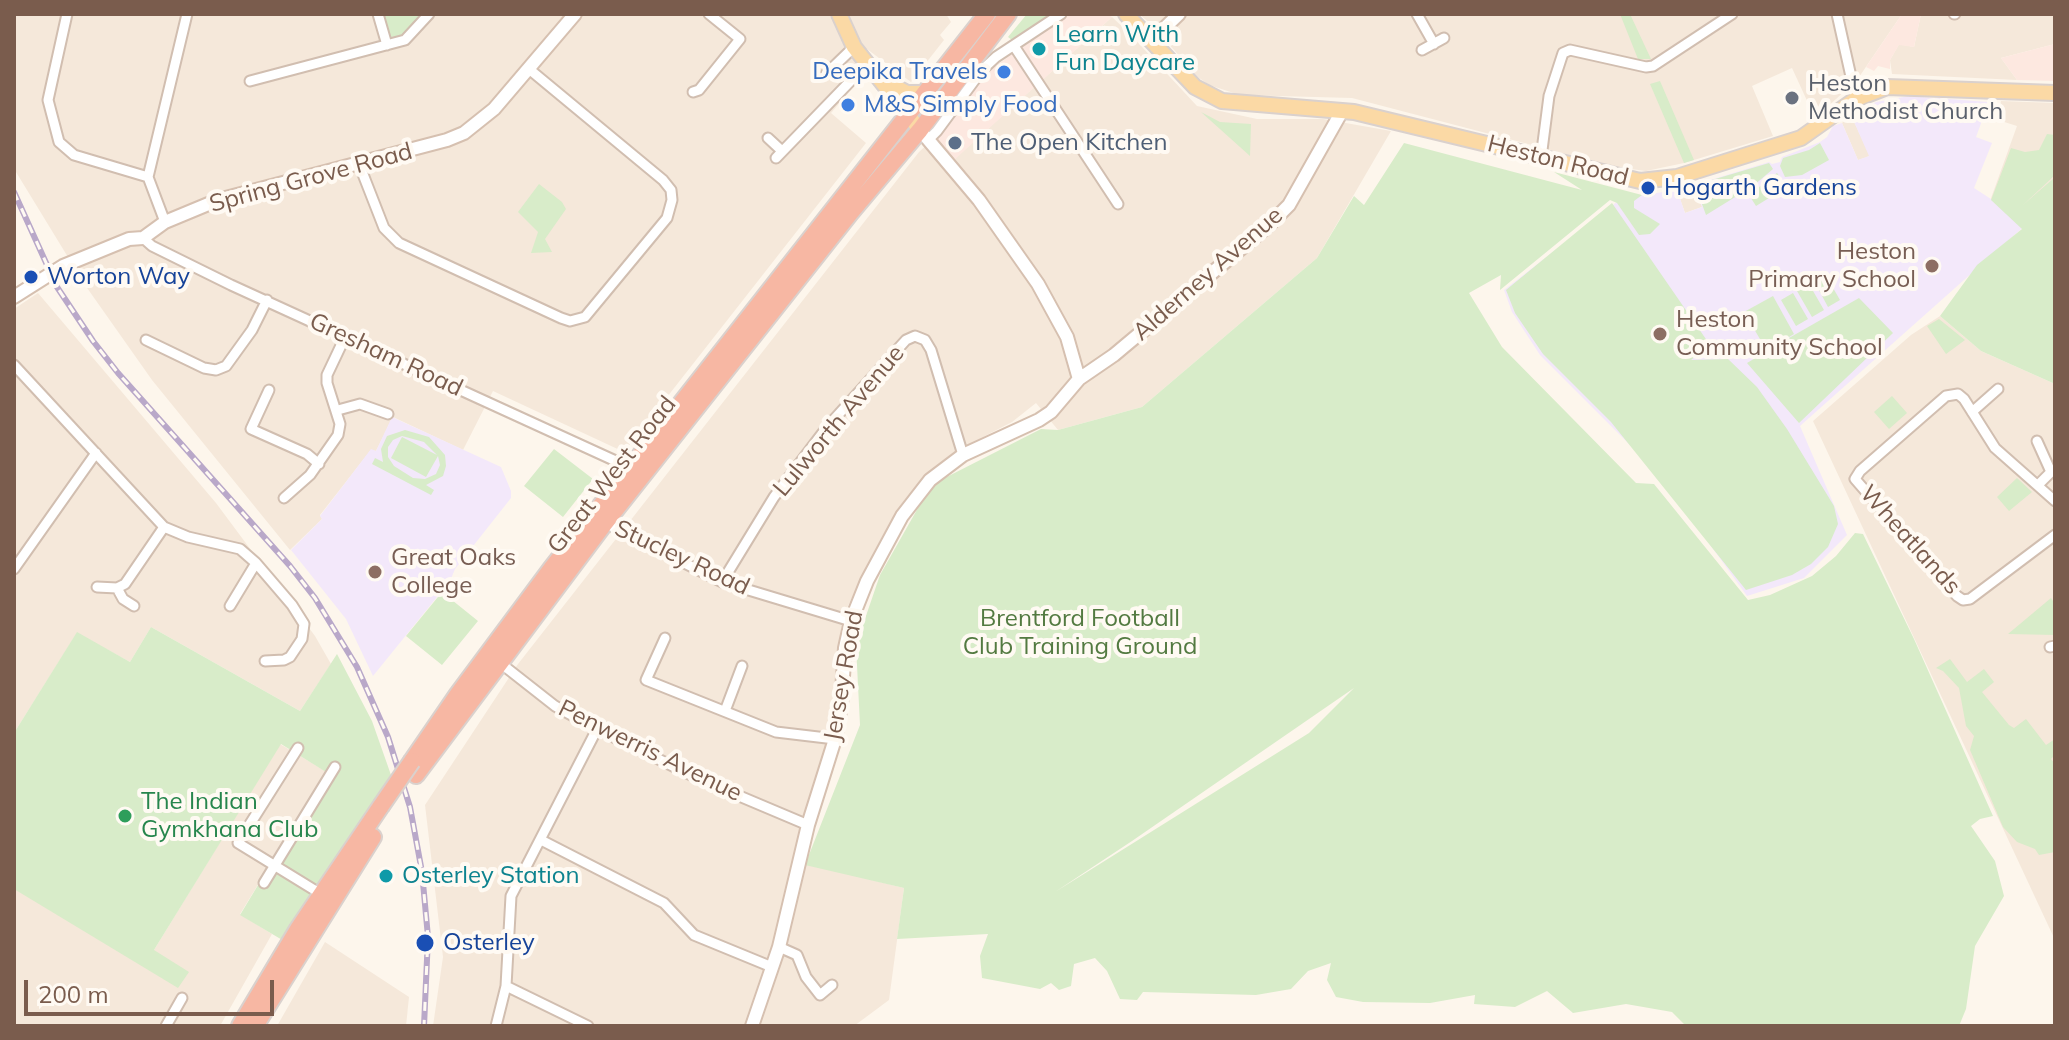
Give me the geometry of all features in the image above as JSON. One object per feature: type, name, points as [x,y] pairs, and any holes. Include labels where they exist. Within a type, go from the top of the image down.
[{"type":"highway","name":"Great West Road","points":[[240,1026],[321,894],[414,768],[851,212],[917,125],[925,93],[987,14]]},
{"type":"highway","name":"Great West Road","points":[[414,768],[458,694],[631,468],[917,125],[974,66],[1008,14]]},
{"type":"highway","name":"Great West Road","points":[[255,1026],[383,812]]},
{"type":"main road","points":[[839,14],[854,47],[917,125]]},
{"type":"main road","name":"Heston Road","points":[[1126,14],[1195,87],[1215,99],[1245,105],[1342,111],[1403,123],[1625,179],[1664,180],[1801,138],[1856,99],[1875,90],[1903,86],[2002,93],[2055,93]]},
{"type":"main road","points":[[881,79],[907,93],[925,93]]},
{"type":"street","points":[[67,14],[48,100],[59,142],[74,155],[148,177]]},
{"type":"street","points":[[165,222],[148,177],[187,14]]},
{"type":"street","points":[[378,14],[387,45]]},
{"type":"street","points":[[250,81],[405,40],[429,14]]},
{"type":"street","name":"Spring Grove Road","points":[[14,297],[63,266],[129,239],[143,238],[165,222],[218,200],[464,133],[494,109],[575,14]]},
{"type":"street","points":[[693,92],[699,90],[740,39],[709,14]]},
{"type":"street","points":[[974,66],[1014,46],[1061,14]]},
{"type":"street","points":[[1152,40],[1179,14]]},
{"type":"street","points":[[1417,14],[1434,44]]},
{"type":"street","points":[[1541,158],[1549,96],[1563,53],[1570,50],[1653,66],[1732,14]]},
{"type":"street","points":[[1837,14],[1856,99]]},
{"type":"street","points":[[1422,50],[1444,38]]},
{"type":"street","points":[[1014,46],[1118,204]]},
{"type":"street","points":[[826,74],[854,47]]},
{"type":"street","points":[[768,138],[779,155],[867,64]]},
{"type":"street","points":[[359,164],[384,228],[399,243],[561,318],[570,321],[585,317],[667,218],[672,200],[671,190],[663,180],[529,69]]},
{"type":"street","name":"Alderney Avenue","points":[[1079,379],[1114,355],[1289,205],[1342,111]]},
{"type":"street","points":[[917,125],[979,200],[1046,295],[1067,337],[1079,379]]},
{"type":"street","name":"Gresham Road","points":[[143,238],[152,246],[345,337],[631,468]]},
{"type":"street","points":[[146,340],[204,368],[216,370],[226,366],[252,330],[267,300]]},
{"type":"street","name":"Lulworth Avenue","points":[[722,582],[774,497],[828,426],[906,340],[915,336],[925,340],[931,350],[963,455]]},
{"type":"street","points":[[284,498],[319,464],[338,435],[338,410],[329,390],[327,375],[345,337]]},
{"type":"street","points":[[14,365],[164,527],[188,537],[240,549],[292,605],[304,624],[302,639],[290,657],[265,661]]},
{"type":"street","name":"Jersey Road","points":[[752,1026],[779,947],[808,825],[835,739],[851,621],[867,581],[908,507],[930,480],[963,455],[1051,412],[1079,379]]},
{"type":"street","points":[[1998,389],[1972,412],[1995,448],[2055,501]]},
{"type":"street","points":[[269,390],[251,429],[307,454],[319,464]]},
{"type":"street","name":"Wheatlands","points":[[1972,412],[1958,394],[1946,396],[1860,471],[1855,479],[1963,600],[1970,599],[2055,535]]},
{"type":"street","points":[[338,410],[360,404],[388,414]]},
{"type":"street","points":[[2037,441],[2051,472],[2038,485]]},
{"type":"street","points":[[14,569],[96,453]]},
{"type":"street","name":"Stucley Road","points":[[605,523],[722,582],[851,621]]},
{"type":"street","points":[[97,587],[117,588],[130,579],[164,527]]},
{"type":"street","points":[[230,606],[256,563]]},
{"type":"street","points":[[117,588],[123,599],[134,606]]},
{"type":"street","points":[[665,638],[646,680],[776,732],[835,739]]},
{"type":"street","name":"Penwerris Avenue","points":[[499,662],[555,706],[597,729],[699,779],[808,825]]},
{"type":"street","points":[[725,711],[742,666]]},
{"type":"street","points":[[496,1026],[506,986],[511,896],[597,729]]},
{"type":"street","points":[[298,748],[238,843],[321,894]]},
{"type":"street","points":[[264,883],[335,767]]},
{"type":"street","points":[[541,840],[664,903],[694,935],[772,967]]},
{"type":"street","points":[[779,947],[797,955],[806,977],[822,998],[832,985]]},
{"type":"street","points":[[506,986],[588,1026]]},
{"type":"street","points":[[166,1026],[182,998]]},
{"type":"shaded area","points":[[14,14],[946,14],[951,22],[940,35],[944,40],[911,82],[867,49],[862,77],[831,113],[866,143],[624,452],[493,391],[463,450],[393,417],[376,451],[371,450],[320,515],[322,519],[290,550],[152,380],[85,285],[16,172]]},
{"type":"shaded area","points":[[1066,14],[1106,14],[1112,17],[953,161],[933,139],[953,112],[985,74]]},
{"type":"shaded area","points":[[1139,14],[1902,14],[1857,80],[1815,118],[1792,68],[1752,86],[1773,136],[1646,171],[1616,167],[1352,98],[1240,95],[1209,85],[1198,77]]},
{"type":"shaded area","points":[[1902,14],[1921,14],[1914,47],[1899,45],[1890,60],[1890,69],[1878,66],[1874,71],[1866,67]]},
{"type":"shaded area","points":[[1921,14],[2055,14],[2055,44],[2001,58],[2017,80],[1892,74],[1890,60],[1899,44],[1914,47]]},
{"type":"shaded area","points":[[1112,17],[1197,106],[1257,119],[1323,119],[1391,131],[1317,258],[1142,407],[1058,430],[1036,403],[1012,422],[954,452],[926,475],[903,502],[883,535],[847,608],[841,630],[831,727],[792,860],[904,888],[889,1000],[854,1026],[433,1026],[443,957],[425,805],[518,664],[919,152],[933,139],[953,160]]},
{"type":"shaded area","points":[[2055,44],[2055,81],[2017,80],[2001,58]]},
{"type":"shaded area","name":"Heston Community School","points":[[1909,96],[1988,102],[1988,116],[1983,118],[1976,137],[1992,143],[1974,188],[2028,223],[1800,426],[1847,535],[1804,578],[1747,596],[1659,474],[1540,355],[1512,312],[1504,290],[1622,198],[1677,190],[1685,213],[1702,207],[1694,185],[1769,162],[1780,162],[1782,157],[1820,142],[1833,126],[1842,123],[1858,160],[1869,156],[1851,115],[1876,102]]},
{"type":"shaded area","points":[[2001,101],[2055,103],[2055,177],[2011,218],[1990,201],[2017,126],[1998,120]]},
{"type":"shaded area","points":[[1851,115],[1870,156],[1858,160],[1842,123]]},
{"type":"shaded area","points":[[1694,185],[1702,207],[1685,213],[1677,190]]},
{"type":"shaded area","points":[[38,293],[216,503],[315,636],[331,664],[300,711],[151,627],[130,662],[77,633],[14,733],[14,309]]},
{"type":"shaded area","points":[[1940,316],[1981,351],[2055,384],[2055,940],[1813,421],[1911,335]]},
{"type":"shaded area","points":[[392,417],[501,467],[511,498],[455,569],[450,581],[373,676],[346,619],[291,550],[322,519],[320,516],[371,449],[376,451]]},
{"type":"shaded area","points":[[280,744],[327,772],[240,914],[272,934],[220,1026],[14,1026],[14,889],[154,950]]},
{"type":"shaded area","points":[[325,942],[409,997],[406,1026],[277,1026]]},
{"type":"green space","points":[[384,14],[422,14],[403,36],[390,37]]},
{"type":"green space","points":[[1027,14],[1053,14],[1038,27],[1012,40],[1008,37]]},
{"type":"green space","points":[[1620,14],[1630,14],[1651,59],[1638,59]]},
{"type":"green space","points":[[1660,81],[1694,160],[1684,163],[1650,84]]},
{"type":"green space","points":[[1201,112],[1220,122],[1251,124],[1250,156]]},
{"type":"green space","points":[[2047,134],[2055,135],[2055,175],[2023,205],[2055,177],[2055,384],[1981,351],[1940,316],[1977,265],[2022,229],[1991,200],[2011,148],[2025,152],[2039,150]]},
{"type":"green space","name":"Brentford Football Club Training Ground","points":[[1404,143],[1582,190],[1554,172],[1642,195],[1634,201],[1634,208],[1660,224],[1650,234],[1639,235],[1617,203],[1610,200],[1500,290],[1501,275],[1469,293],[1502,347],[1636,483],[1654,484],[1748,600],[1770,595],[1812,576],[1836,556],[1855,533],[1863,534],[1993,816],[1980,819],[1971,826],[1995,861],[2004,896],[1975,946],[1966,1009],[1959,1026],[1686,1026],[1672,1012],[1626,1004],[1573,1013],[1547,991],[1515,1007],[1474,1004],[1475,995],[1430,1003],[1363,1002],[1336,997],[1327,980],[1331,963],[1308,971],[1291,989],[1256,995],[1143,992],[1137,1000],[1120,999],[1107,971],[1095,958],[1074,964],[1071,986],[1059,990],[1051,983],[1040,989],[982,978],[980,956],[988,934],[897,939],[904,888],[805,865],[860,725],[856,645],[880,575],[931,485],[1041,429],[1058,430],[1142,407],[1317,258],[1354,196],[1364,205]],"holes":[[[1354,688],[1309,733],[1055,892]]]},
{"type":"green space","points":[[1820,143],[1829,160],[1802,175],[1785,177],[1780,166],[1783,158]]},
{"type":"green space","points":[[1769,163],[1773,169],[1753,186],[1706,215],[1695,185]]},
{"type":"green space","points":[[1777,173],[1782,180],[1769,198],[1756,206],[1749,195]]},
{"type":"green space","points":[[539,184],[562,202],[566,209],[545,239],[552,252],[531,253],[538,232],[518,212]]},
{"type":"green space","points":[[1612,203],[1710,345],[1691,360],[1728,359],[1757,387],[1834,506],[1838,524],[1828,547],[1811,564],[1792,575],[1746,590],[1611,422],[1543,354],[1515,313],[1506,290]]},
{"type":"green space","points":[[1825,274],[1840,300],[1828,307],[1814,281]]},
{"type":"green space","points":[[1809,284],[1824,310],[1812,317],[1797,291]]},
{"type":"green space","points":[[1793,293],[1808,319],[1796,326],[1781,300]]},
{"type":"green space","points":[[1773,296],[1794,334],[1768,350],[1859,298],[1893,333],[1799,423],[1747,363],[1767,351],[1744,312]]},
{"type":"green space","points":[[1939,319],[1965,340],[1946,354],[1927,326]]},
{"type":"green space","points":[[1892,396],[1907,413],[1889,429],[1874,412]]},
{"type":"green space","points":[[405,430],[429,437],[445,455],[443,476],[426,485],[434,490],[431,495],[372,464],[375,458],[383,462],[381,449],[387,436]],"holes":[[[402,436],[424,442],[437,455],[402,437],[391,458],[426,477],[438,456],[440,465],[436,474],[425,479],[413,478],[394,466],[388,457],[388,447],[393,440]]]},
{"type":"green space","points":[[554,449],[593,479],[563,517],[524,486]]},
{"type":"green space","points":[[2017,478],[2032,492],[2009,511],[1997,497]]},
{"type":"green space","points":[[442,592],[478,621],[442,665],[406,636]]},
{"type":"green space","points":[[2051,598],[2055,604],[2055,635],[2008,634]]},
{"type":"green space","name":"The Indian Gymkhana Club","points":[[151,627],[300,711],[337,654],[372,721],[391,775],[284,941],[240,915],[326,772],[281,744],[154,950],[189,972],[178,988],[14,889],[14,733],[77,632],[130,662]]},
{"type":"green space","points":[[1950,659],[1967,682],[1984,669],[1994,682],[1982,692],[2009,725],[2014,728],[2026,719],[2046,745],[2055,739],[2055,755],[2051,759],[2055,764],[2055,852],[2039,855],[2035,849],[2017,842],[2003,827],[1970,750],[1974,736],[1966,726],[1959,688],[1936,668]]},
{"type":"railway","points":[[14,192],[57,287],[93,341],[290,566],[315,598],[357,667],[388,737],[410,807],[422,872],[428,937],[424,1026]]},
{"type":"place","name":"Learn With Fun Daycare","points":[[1039,49]]},
{"type":"place","name":"Deepika Travels","points":[[1004,72]]},
{"type":"place","name":"Heston Methodist Church","points":[[1792,98]]},
{"type":"place","name":"M&S Simply Food","points":[[848,105]]},
{"type":"place","name":"The Open Kitchen","points":[[955,143]]},
{"type":"place","name":"Hogarth Gardens","points":[[1648,188]]},
{"type":"place","name":"Heston Primary School","points":[[1932,266]]},
{"type":"place","name":"Worton Way","points":[[31,277]]},
{"type":"place","name":"Heston Community School","points":[[1660,334]]},
{"type":"place","name":"Great Oaks College","points":[[375,572]]},
{"type":"place","name":"The Indian Gymkhana Club","points":[[125,816]]},
{"type":"place","name":"Osterley Station","points":[[386,876]]},
{"type":"place","name":"Osterley","points":[[425,943]]}]
